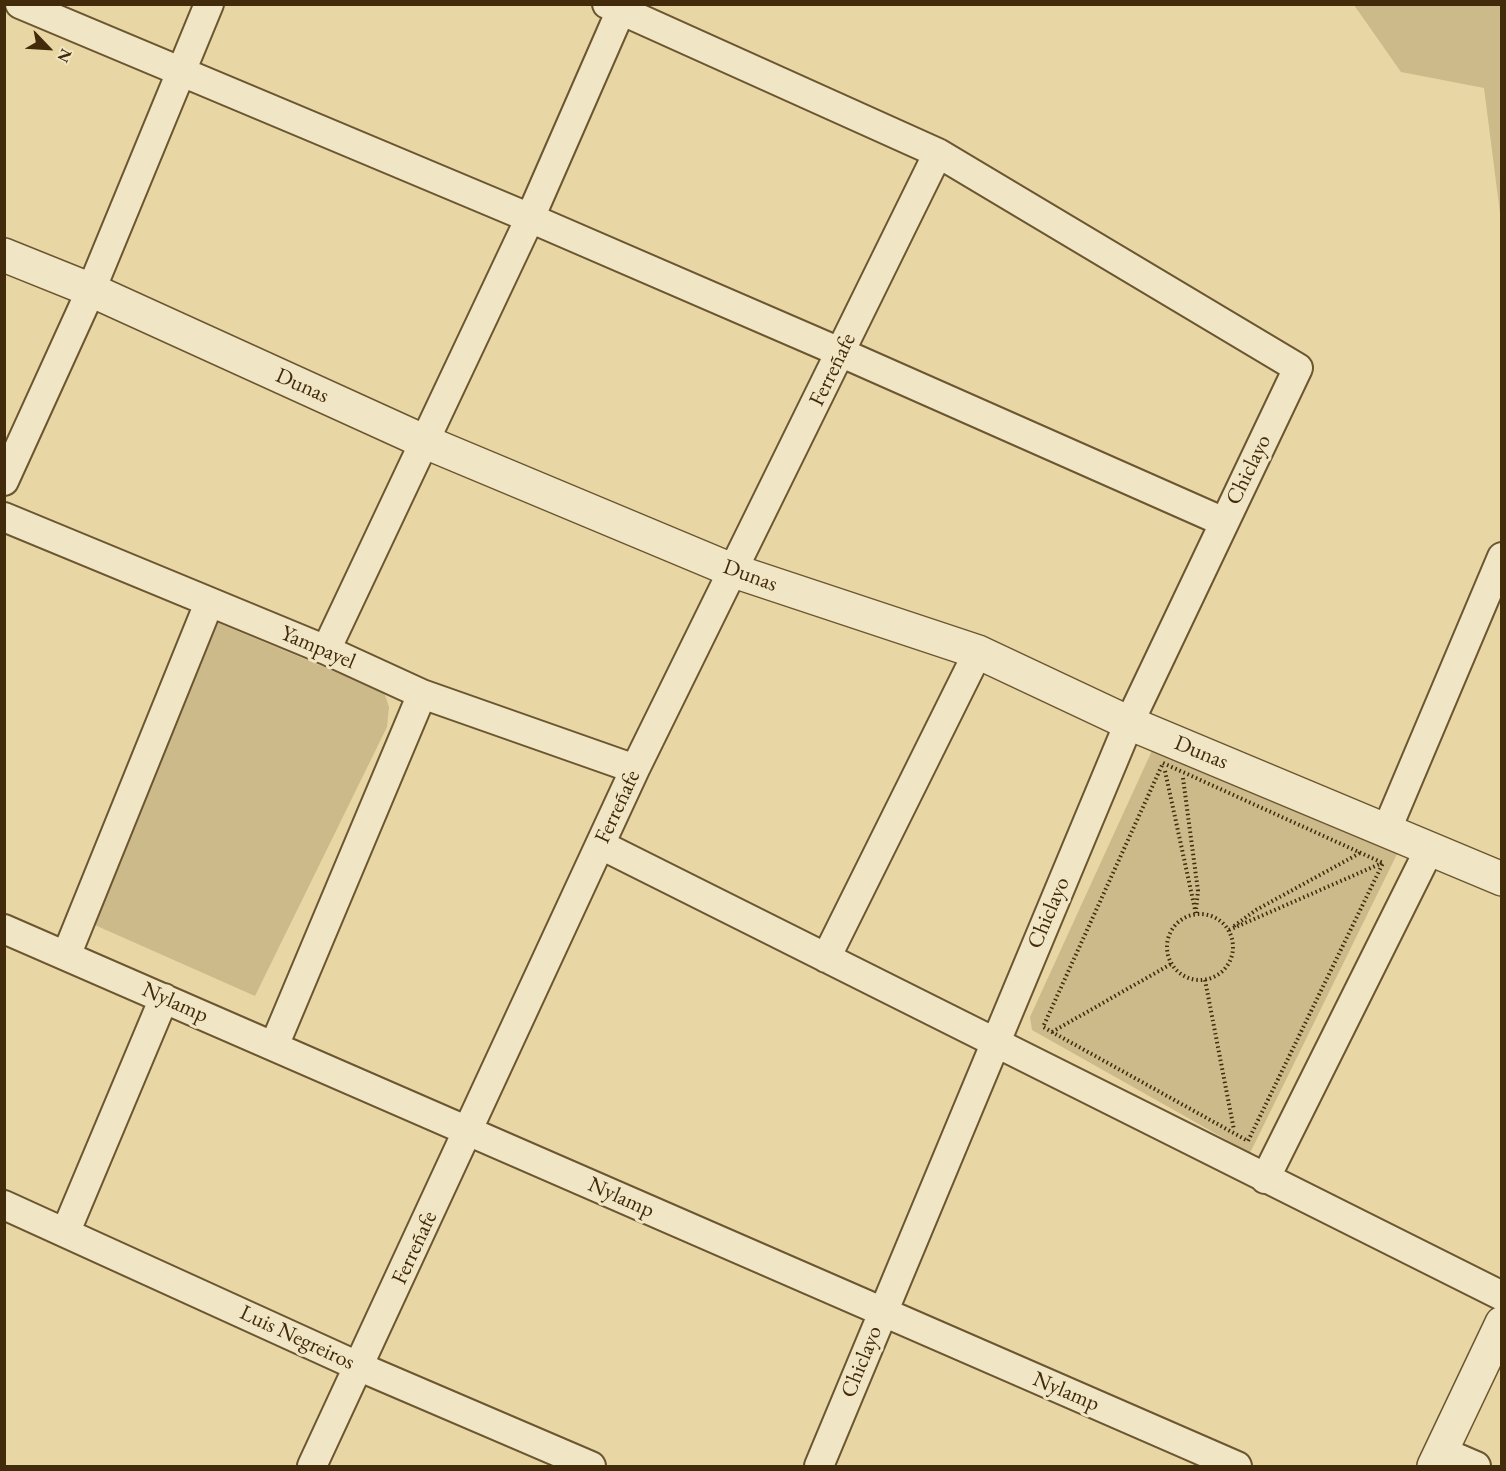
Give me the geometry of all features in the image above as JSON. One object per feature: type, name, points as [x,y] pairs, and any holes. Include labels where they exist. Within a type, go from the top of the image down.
[{"type":"street","points":[[20,4],[842,352],[1224,522]]},
{"type":"street","points":[[4,481],[91,290],[209,4]]},
{"type":"street","points":[[326,650],[530,218],[614,8],[938,153]]},
{"type":"street","name":"Ferreñafe","points":[[312,1467],[470,1132],[635,769],[938,153]]},
{"type":"street","name":"Chiclayo","points":[[819,1467],[1129,723],[1298,368],[938,153]]},
{"type":"street","name":"Dunas","points":[[4,255],[91,290],[423,441],[734,571],[978,652],[1129,723],[1502,879]]},
{"type":"street","name":"Yampayel","points":[[4,517],[326,650],[422,694],[635,769]]},
{"type":"street","points":[[1387,829],[1502,557]]},
{"type":"street","points":[[66,956],[209,603]]},
{"type":"street","points":[[826,958],[978,652]]},
{"type":"street","points":[[274,1046],[422,694]]},
{"type":"street","points":[[601,845],[1502,1296]]},
{"type":"street","points":[[1265,1179],[1431,848]]},
{"type":"street","name":"Nylamp","points":[[4,929],[1237,1467]]},
{"type":"street","points":[[66,1232],[164,998]]},
{"type":"street","name":"Luis Negreiros","points":[[4,1205],[360,1367],[591,1467]]},
{"type":"street","points":[[1476,1467],[1438,1459],[1502,1323]]},
{"type":"path","points":[[1163,763],[1383,863]]},
{"type":"path","points":[[1163,763],[1196,914]]},
{"type":"path","points":[[1163,763],[1043,1028],[1248,1141],[1383,863]]},
{"type":"path","points":[[1182,771],[1198,891],[1196,914]]},
{"type":"path","points":[[1229,930],[1256,910],[1361,853]]},
{"type":"path","points":[[1229,930],[1383,863]]},
{"type":"path","points":[[1196,914],[1209,914],[1220,920],[1229,930],[1233,948],[1227,967],[1217,976],[1205,980],[1186,978],[1171,964],[1167,943],[1170,933],[1185,917],[1196,914]]},
{"type":"path","points":[[1052,1032],[1171,964]]},
{"type":"path","points":[[1205,980],[1235,1134]]},
{"type":"shaded area","points":[[1354,5],[1501,5],[1501,221],[1484,88],[1401,72]]},
{"type":"shaded area","points":[[218,623],[384,692],[389,707],[387,727],[255,996],[88,922]]},
{"type":"shaded area","points":[[1155,744],[1399,850],[1250,1153],[1032,1030],[1030,1017]]}]
